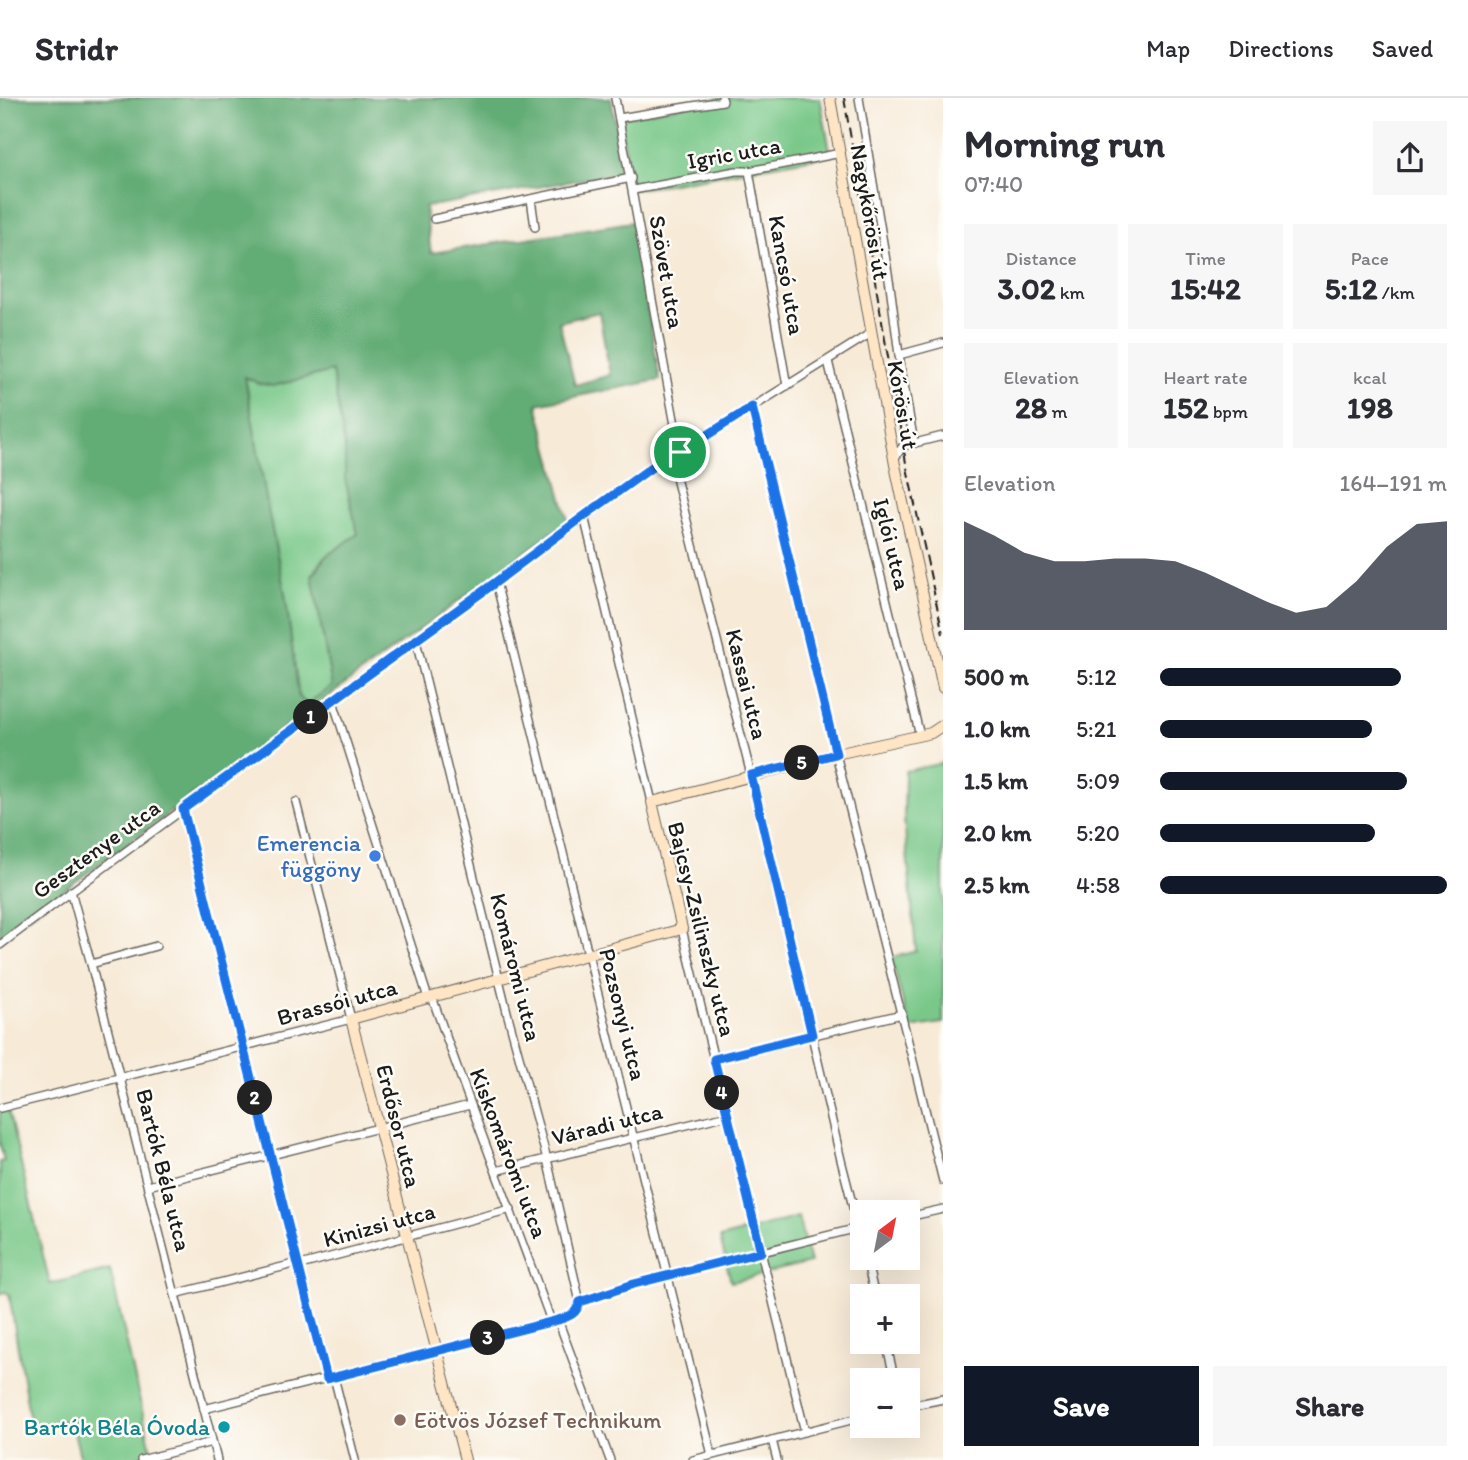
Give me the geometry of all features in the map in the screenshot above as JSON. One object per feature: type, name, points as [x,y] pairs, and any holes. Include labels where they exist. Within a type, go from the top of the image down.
[{"type":"street","name":"Szövet utca","points":[[615,98],[680,452]]},
{"type":"street","name":"Nagykőrösi út","points":[[830,98],[871,333]]},
{"type":"street","points":[[859,98],[914,443]]},
{"type":"street","points":[[619,118],[723,100]]},
{"type":"street","name":"Igric utca","points":[[633,190],[841,153]]},
{"type":"street","name":"Kancsó utca","points":[[749,171],[787,386]]},
{"type":"street","points":[[434,219],[631,178]]},
{"type":"street","points":[[531,199],[535,227]]},
{"type":"street","name":"Gesztenye utca","points":[[0,945],[666,457],[671,458],[871,333]]},
{"type":"street","name":"Kőrösi út","points":[[871,333],[907,526],[943,688]]},
{"type":"street","points":[[899,355],[943,342]]},
{"type":"street","name":"Iglói utca","points":[[828,360],[920,736]]},
{"type":"street","points":[[785,373],[796,380]]},
{"type":"street","points":[[752,407],[943,1181]]},
{"type":"street","points":[[890,436],[904,446]]},
{"type":"street","points":[[894,459],[904,446],[943,436]]},
{"type":"street","name":"Kassai utca","points":[[671,458],[751,775],[841,1160],[853,1200]]},
{"type":"street","name":"Bajcsy-Zsilinszky utca","points":[[584,516],[805,1432]]},
{"type":"street","name":"Pozsonyi utca","points":[[496,582],[712,1455]]},
{"type":"street","name":"Komáromi utca","points":[[416,641],[499,979],[547,1159],[580,1302]]},
{"type":"street","name":"Kiskomáromi utca","points":[[333,701],[430,998],[610,1460]]},
{"type":"street","points":[[652,802],[836,754],[920,736],[943,725]]},
{"type":"street","name":"Erdősor utca","points":[[296,802],[465,1460]]},
{"type":"street","points":[[183,809],[297,1264],[355,1460]]},
{"type":"street","name":"Bartók Béla utca","points":[[71,891],[217,1460]]},
{"type":"street","name":"Brassói utca","points":[[0,1108],[351,1019],[682,929]]},
{"type":"street","points":[[91,964],[156,946]]},
{"type":"street","points":[[714,1059],[902,1014]]},
{"type":"street","points":[[148,1186],[470,1105]]},
{"type":"street","name":"Váradi utca","points":[[496,1171],[728,1115]]},
{"type":"street","name":"Kinizsi utca","points":[[175,1294],[297,1264],[304,1265],[511,1209]]},
{"type":"street","points":[[920,1214],[943,1209]]},
{"type":"street","points":[[204,1409],[570,1316],[578,1310],[580,1302],[634,1284],[850,1231]]},
{"type":"street","points":[[920,1404],[943,1399]]},
{"type":"street","points":[[693,1460],[850,1420]]},
{"type":"street","points":[[772,1440],[777,1460]]},
{"type":"street","points":[[141,1460],[212,1442]]},
{"type":"green space","points":[[0,98],[611,98],[624,172],[425,207],[431,253],[632,222],[660,380],[537,404],[568,521],[0,937]],"holes":[[[599,312],[610,375],[575,385],[559,322]],[[332,371],[345,448],[345,479],[358,534],[325,557],[312,575],[332,686],[308,703],[299,698],[285,594],[245,377],[273,386]]]},
{"type":"green space","points":[[722,98],[820,98],[831,155],[633,190],[619,118]]},
{"type":"green space","points":[[332,371],[345,448],[345,479],[358,534],[325,557],[312,575],[332,687],[308,704],[299,698],[285,594],[245,376],[258,383],[273,386]]},
{"type":"green space","points":[[943,763],[943,1023],[910,1028],[891,958],[916,951],[904,819],[905,771]]},
{"type":"green space","points":[[8,1110],[50,1284],[110,1269],[152,1454],[127,1460],[81,1460],[71,1420],[31,1427],[9,1294],[0,1294],[0,1162],[4,1161],[0,1144],[0,1111]]},
{"type":"green space","points":[[798,1217],[810,1263],[731,1282],[720,1238]]},
{"type":"railway","points":[[844,98],[906,463],[943,634]]},
{"type":"place","name":"Emerencia függöny","points":[[375,856]]},
{"type":"place","name":"Eötvös József Technikum","points":[[400,1420]]},
{"type":"place","name":"Bartók Béla Óvoda","points":[[224,1427]]},
{"type":"route","points":[[752,407],[836,754],[751,775],[812,1035],[714,1059],[761,1252],[634,1284],[580,1302],[578,1310],[558,1320],[327,1379],[183,809],[666,457],[671,458],[680,452],[752,407]]}]
